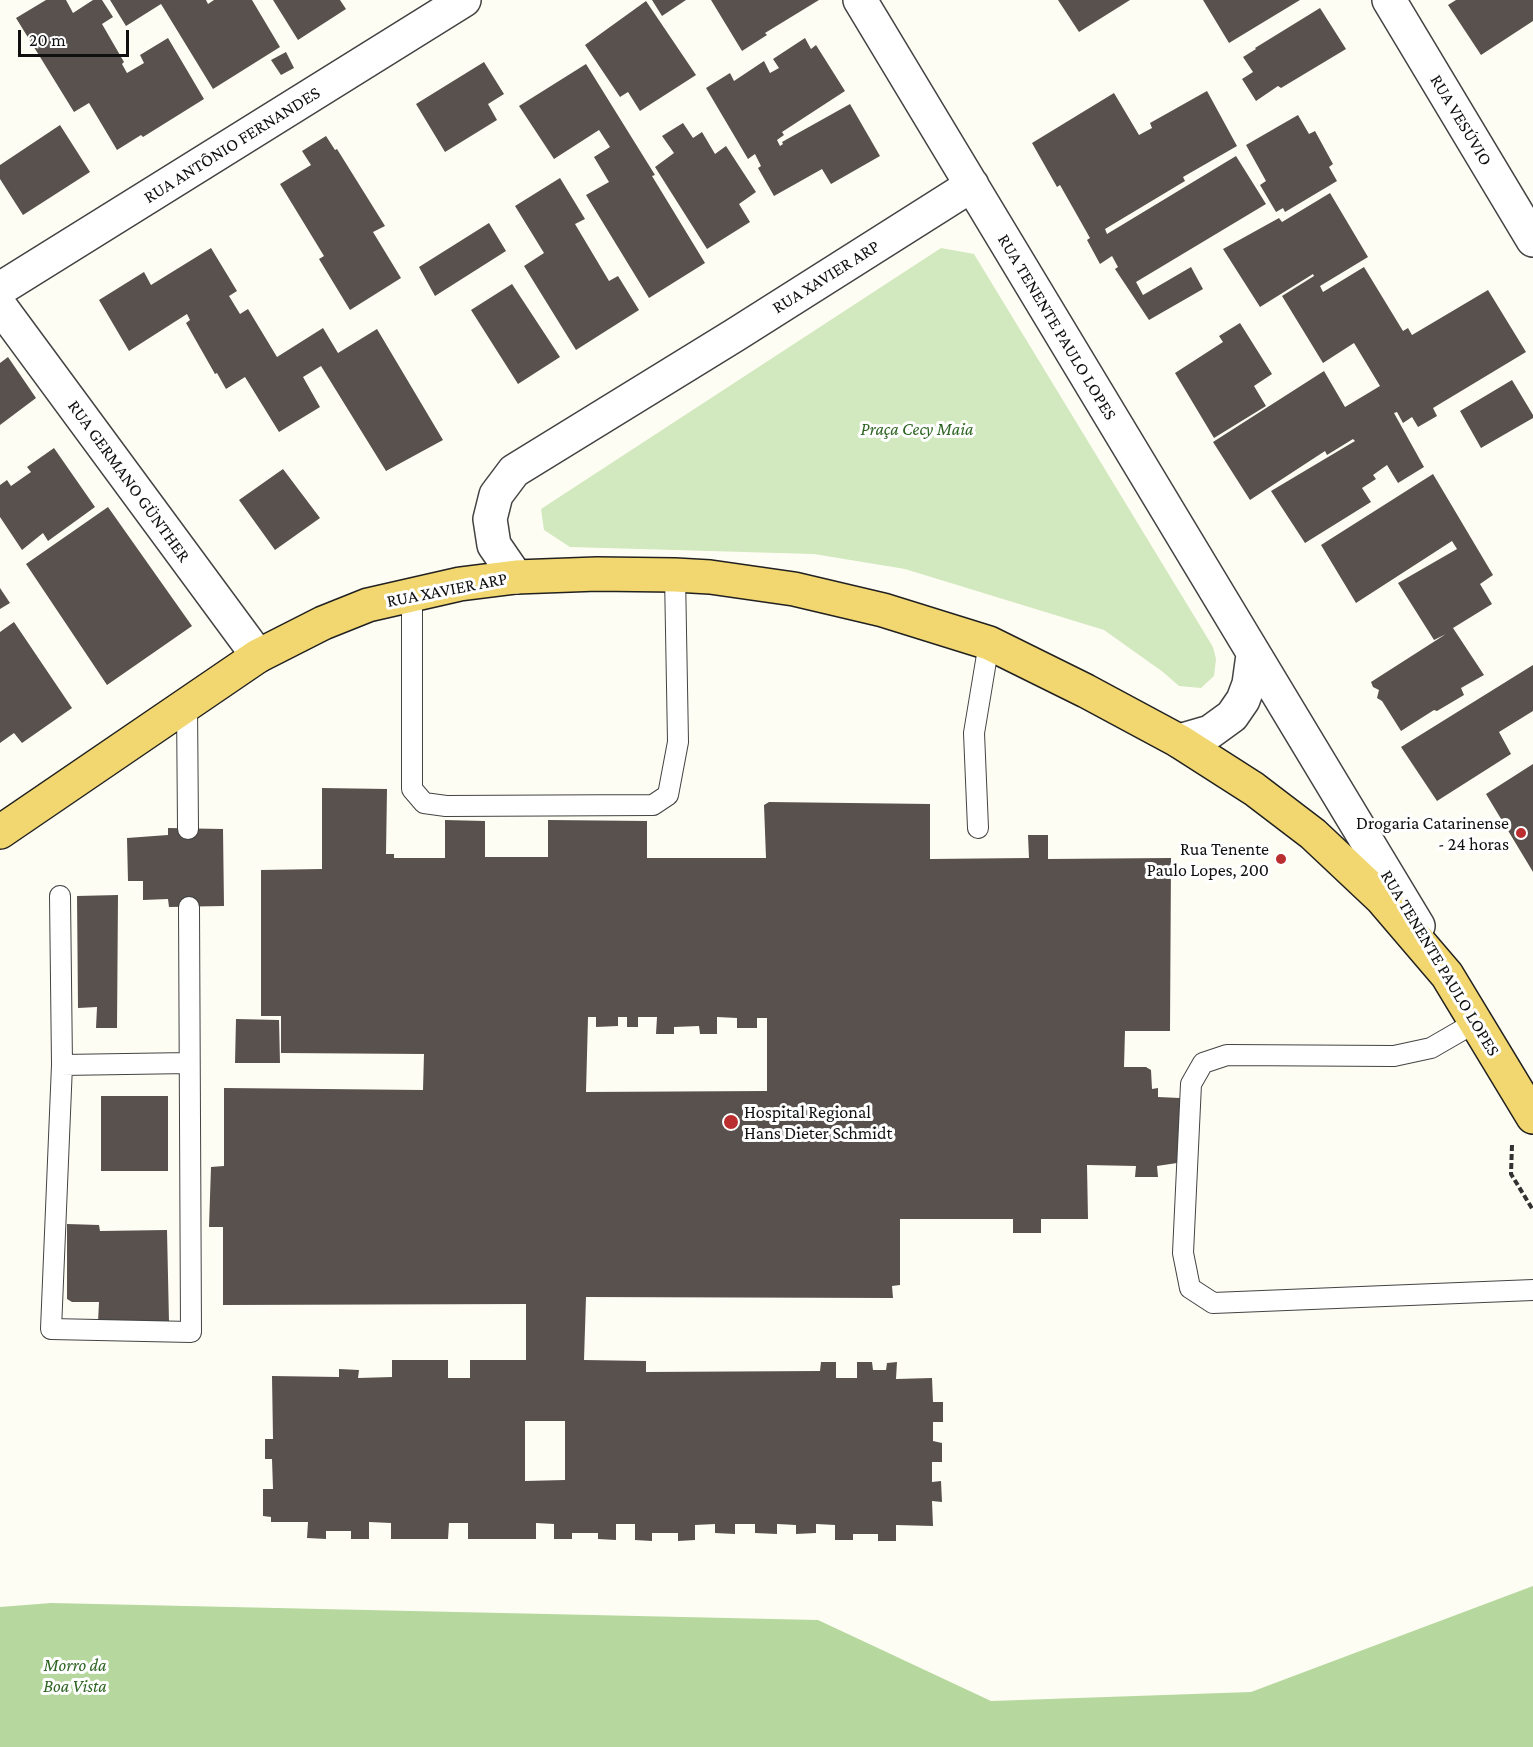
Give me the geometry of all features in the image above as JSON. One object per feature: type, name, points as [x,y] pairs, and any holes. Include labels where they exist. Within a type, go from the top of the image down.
[{"type":"main road","points":[[516,577],[597,574],[710,577],[794,589],[883,610],[988,643],[1086,691],[1179,741],[1254,789],[1313,834],[1382,899],[1447,975]]},
{"type":"main road","name":"RUA XAVIER ARP","points":[[0,832],[258,656],[323,623],[368,605],[411,594],[460,584],[516,577]]},
{"type":"main road","name":"RUA TENENTE PAULO LOPES","points":[[1447,975],[1533,1117]]},
{"type":"street","name":"RUA ANTÔNIO FERNANDES","points":[[0,289],[464,0]]},
{"type":"street","name":"RUA TENENTE PAULO LOPES","points":[[860,0],[1447,975]]},
{"type":"street","name":"RUA VESÚVIO","points":[[1389,0],[1533,240]]},
{"type":"street","name":"RUA XAVIER ARP","points":[[516,577],[494,545],[490,519],[496,495],[514,471],[972,185]]},
{"type":"street","name":"RUA GERMANO GÜNTHER","points":[[0,306],[258,656]]},
{"type":"street","points":[[1179,741],[1210,732],[1232,716],[1250,684],[1253,655]]},
{"type":"lane","points":[[411,594],[412,789],[424,803],[446,806],[653,805],[668,795],[678,742],[675,575]]},
{"type":"lane","points":[[978,828],[974,733],[988,643]]},
{"type":"lane","points":[[187,704],[188,829]]},
{"type":"lane","points":[[60,896],[62,1065],[51,1329],[191,1332],[189,907]]},
{"type":"lane","points":[[1476,1022],[1431,1048],[1394,1056],[1227,1055],[1203,1063],[1191,1084],[1184,1253],[1190,1288],[1213,1303],[1533,1290]]},
{"type":"lane","points":[[62,1065],[189,1063]]},
{"type":"green space","name":"Praça Cecy Maia","points":[[941,248],[974,254],[1213,647],[1216,659],[1214,676],[1201,688],[1179,686],[1104,630],[905,569],[814,554],[570,547],[544,530],[541,509]]},
{"type":"green space","name":"Morro da Boa Vista","points":[[1533,1586],[1533,1747],[0,1747],[0,1607],[51,1603],[818,1620],[991,1701],[1251,1692]]},
{"type":"building","points":[[46,0],[66,0],[73,13],[93,0],[102,0],[113,17],[102,24],[124,62],[122,64],[127,73],[144,63],[140,55],[168,38],[204,99],[143,137],[141,135],[117,150],[89,103],[74,112],[16,18]]},
{"type":"building","points":[[110,0],[206,0],[208,4],[214,0],[252,0],[280,47],[213,89],[161,4],[126,26]]},
{"type":"building","points":[[273,0],[340,0],[346,9],[298,40]]},
{"type":"building","points":[[652,0],[686,0],[662,16]]},
{"type":"building","points":[[711,0],[819,0],[765,33],[767,35],[742,51]]},
{"type":"building","points":[[1058,0],[1130,0],[1079,32]]},
{"type":"building","points":[[1203,0],[1300,0],[1229,43]]},
{"type":"building","points":[[1456,0],[1533,0],[1533,21],[1481,55],[1448,5]]},
{"type":"building","points":[[646,1],[696,75],[640,111],[628,92],[620,97],[585,45]]},
{"type":"building","points":[[1320,8],[1346,49],[1281,88],[1278,86],[1256,101],[1242,79],[1253,72],[1243,57]]},
{"type":"building","points":[[805,38],[811,49],[816,45],[845,91],[782,132],[784,135],[777,140],[780,146],[782,142],[850,104],[880,156],[831,184],[822,169],[774,196],[758,168],[761,166],[755,154],[748,159],[706,88],[730,73],[734,81],[764,61],[770,73],[779,68],[773,59]]},
{"type":"building","points":[[286,52],[294,68],[281,75],[271,60]]},
{"type":"building","points":[[484,62],[504,94],[488,104],[497,120],[445,152],[416,104]]},
{"type":"building","points":[[586,64],[655,175],[652,176],[705,263],[649,298],[586,195],[609,182],[594,157],[610,147],[599,130],[554,159],[519,106]]},
{"type":"building","points":[[1207,91],[1237,146],[1183,177],[1185,181],[1105,229],[1107,234],[1236,156],[1266,204],[1136,282],[1143,295],[1191,267],[1203,289],[1149,320],[1115,269],[1118,267],[1112,256],[1100,264],[1087,240],[1090,238],[1060,185],[1057,187],[1032,143],[1114,93],[1139,135],[1152,128],[1150,123]]},
{"type":"building","points":[[1298,115],[1309,134],[1315,131],[1333,164],[1329,167],[1337,181],[1285,212],[1283,208],[1276,212],[1260,185],[1266,181],[1246,145]]},
{"type":"building","points":[[683,123],[693,138],[702,132],[715,154],[726,146],[756,192],[739,204],[750,222],[707,249],[655,167],[674,153],[662,136]]},
{"type":"building","points":[[60,125],[90,172],[23,215],[0,179],[0,165]]},
{"type":"building","points":[[326,136],[335,150],[337,149],[385,226],[373,232],[401,278],[350,310],[319,259],[324,256],[280,184],[311,165],[302,151]]},
{"type":"building","points":[[560,178],[585,219],[575,224],[609,281],[618,276],[639,310],[576,350],[524,266],[544,253],[515,206]]},
{"type":"building","points":[[1330,193],[1368,257],[1320,286],[1323,292],[1364,267],[1403,331],[1408,328],[1412,335],[1488,290],[1526,352],[1433,408],[1437,416],[1418,427],[1412,417],[1403,423],[1397,412],[1394,413],[1424,467],[1398,483],[1387,465],[1373,475],[1376,479],[1362,488],[1371,502],[1305,543],[1271,491],[1355,441],[1353,439],[1327,455],[1325,451],[1250,500],[1213,442],[1324,371],[1345,407],[1380,386],[1354,343],[1323,363],[1282,296],[1314,276],[1313,274],[1260,307],[1223,249],[1279,218],[1282,222]]},
{"type":"building","points":[[489,223],[506,251],[435,296],[419,267]]},
{"type":"building","points":[[211,248],[237,291],[229,296],[240,314],[248,309],[277,357],[323,328],[338,353],[377,329],[443,440],[386,471],[321,366],[303,377],[320,407],[279,432],[245,377],[226,389],[186,323],[190,320],[187,314],[129,351],[99,300],[144,272],[151,285]]},
{"type":"building","points":[[512,284],[560,357],[518,384],[471,310]]},
{"type":"building","points":[[1240,323],[1272,374],[1254,386],[1266,406],[1214,438],[1175,373],[1223,342],[1219,336]]},
{"type":"building","points":[[8,357],[36,398],[0,425],[0,363]]},
{"type":"building","points":[[1512,380],[1533,418],[1481,448],[1460,411]]},
{"type":"building","points":[[54,448],[95,507],[48,541],[43,533],[22,550],[0,517],[0,485],[7,480],[11,486],[31,472],[27,467]]},
{"type":"building","points":[[283,469],[320,518],[275,550],[239,500]]},
{"type":"building","points":[[1433,474],[1493,575],[1480,584],[1492,604],[1453,628],[1484,675],[1461,688],[1464,695],[1437,711],[1434,710],[1401,731],[1382,701],[1377,698],[1379,690],[1373,687],[1371,682],[1446,634],[1434,640],[1398,583],[1457,549],[1452,541],[1356,603],[1321,545]]},
{"type":"building","points":[[108,507],[192,626],[107,685],[26,564]]},
{"type":"building","points":[[0,588],[10,603],[0,609]]},
{"type":"building","points":[[14,622],[72,708],[22,743],[14,733],[0,743],[0,632]]},
{"type":"building","points":[[1533,665],[1533,711],[1499,732],[1511,754],[1437,801],[1401,747]]},
{"type":"building","name":"Drogaria Catarinense - 24 horas","points":[[1533,764],[1533,872],[1486,794]]},
{"type":"building","points":[[322,788],[387,789],[386,854],[394,854],[394,858],[445,858],[445,820],[485,821],[485,857],[548,857],[548,820],[647,821],[647,858],[766,858],[764,805],[769,802],[930,804],[930,859],[1029,858],[1028,835],[1048,835],[1048,859],[1171,858],[1170,1031],[1125,1031],[1124,1067],[1146,1067],[1151,1070],[1152,1089],[1158,1088],[1158,1097],[1180,1098],[1177,1163],[1157,1166],[1158,1177],[1135,1177],[1136,1166],[1087,1165],[1088,1219],[1041,1219],[1041,1233],[1013,1233],[1013,1219],[900,1219],[900,1285],[892,1286],[893,1298],[586,1297],[584,1360],[646,1361],[646,1372],[820,1371],[821,1362],[836,1362],[836,1378],[857,1378],[857,1362],[872,1362],[873,1370],[886,1370],[887,1363],[897,1362],[896,1379],[932,1378],[933,1402],[943,1402],[943,1422],[933,1422],[933,1441],[942,1443],[942,1462],[932,1462],[932,1482],[941,1481],[942,1502],[932,1501],[933,1526],[896,1525],[896,1541],[878,1541],[878,1534],[853,1534],[853,1540],[835,1540],[835,1525],[816,1524],[816,1533],[796,1534],[796,1525],[777,1524],[777,1534],[755,1533],[755,1524],[735,1524],[735,1534],[715,1533],[715,1524],[695,1525],[695,1540],[678,1541],[678,1533],[652,1533],[652,1541],[635,1540],[635,1524],[616,1524],[616,1540],[598,1539],[598,1533],[572,1533],[572,1539],[554,1539],[554,1524],[536,1523],[536,1539],[468,1539],[468,1523],[449,1523],[448,1539],[391,1539],[391,1523],[369,1522],[369,1539],[351,1539],[351,1531],[326,1531],[326,1539],[307,1538],[308,1522],[271,1522],[271,1517],[263,1516],[263,1489],[273,1489],[272,1459],[265,1459],[265,1439],[273,1439],[272,1376],[339,1377],[339,1369],[359,1370],[358,1378],[392,1377],[392,1360],[448,1360],[448,1378],[470,1378],[470,1360],[526,1360],[526,1304],[223,1305],[223,1227],[209,1227],[211,1167],[224,1166],[224,1088],[423,1090],[424,1054],[281,1053],[281,1016],[261,1016],[261,870],[322,869]],"holes":[[[588,1017],[596,1017],[596,1027],[618,1026],[618,1017],[627,1017],[627,1027],[638,1027],[638,1017],[657,1017],[656,1034],[674,1034],[674,1027],[699,1026],[700,1034],[717,1034],[717,1017],[737,1018],[737,1028],[757,1028],[757,1018],[767,1018],[767,1091],[586,1092]],[[525,1421],[565,1421],[565,1480],[525,1481]]]},
{"type":"building","points":[[168,828],[223,829],[224,906],[169,907],[168,899],[143,900],[143,881],[128,881],[127,838],[168,835]]},
{"type":"building","points":[[118,895],[117,1028],[96,1028],[97,1007],[78,1008],[77,896]]},
{"type":"building","points":[[236,1019],[279,1020],[280,1063],[235,1063]]},
{"type":"building","points":[[101,1096],[168,1096],[168,1171],[101,1171]]},
{"type":"building","points":[[67,1224],[99,1225],[100,1231],[167,1230],[169,1322],[98,1322],[99,1302],[72,1302],[67,1299]]},
{"type":"place","name":"Drogaria Catarinense - 24 horas","points":[[1521,833]]},
{"type":"place","name":"Rua Tenente Paulo Lopes, 200","points":[[1281,859]]},
{"type":"place","name":"Hospital Regional Hans Dieter Schmidt","points":[[731,1122]]}]
